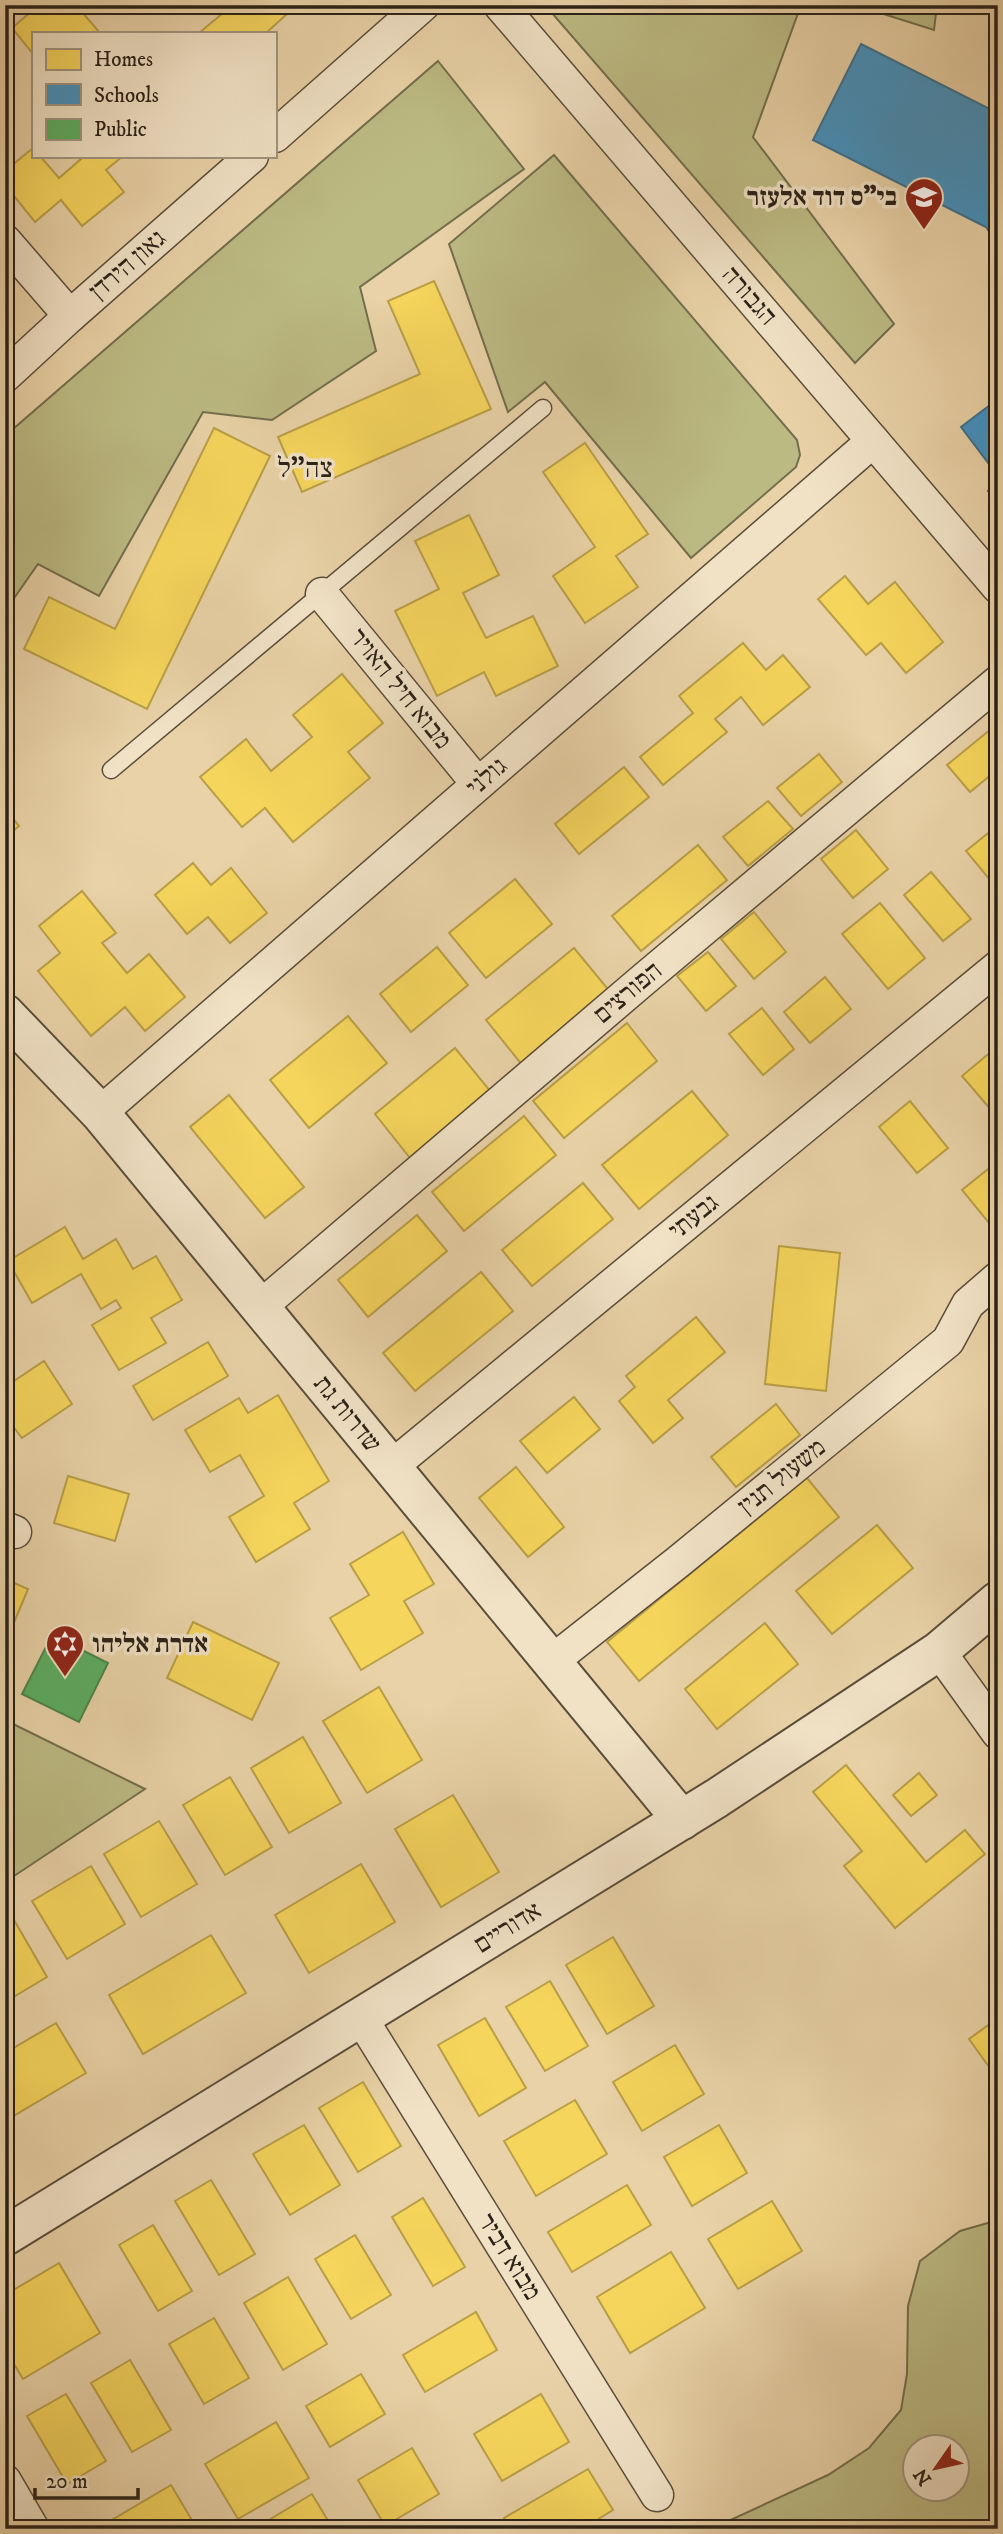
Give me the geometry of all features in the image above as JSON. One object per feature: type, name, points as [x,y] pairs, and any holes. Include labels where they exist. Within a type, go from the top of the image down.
[{"type":"street","points":[[276,135],[423,5]]},
{"type":"street","name":"הגבורה","points":[[500,5],[998,587]]},
{"type":"street","name":"גאון הירדן","points":[[5,376],[69,316],[250,158]]},
{"type":"street","points":[[5,241],[69,316]]},
{"type":"street","name":"גולני","points":[[100,1113],[873,441]]},
{"type":"street","name":"מבוא חיל האויר","points":[[322,594],[478,784]]},
{"type":"street","name":"הפורצים","points":[[260,1307],[998,682]]},
{"type":"street","name":"גבעתי","points":[[391,1467],[998,967]]},
{"type":"street","name":"שדרות גת","points":[[5,1014],[100,1113],[682,1821]]},
{"type":"street","name":"משעול תנין","points":[[551,1662],[948,1341],[968,1304],[998,1278]]},
{"type":"street","name":"אדוריים","points":[[5,2236],[682,1821],[939,1651],[998,1601]]},
{"type":"street","points":[[939,1651],[998,1732]]},
{"type":"street","name":"מבוא דביר","points":[[361,2018],[656,2495]]},
{"type":"street","points":[[5,2481],[33,2529]]},
{"type":"lane","points":[[111,770],[543,408]]},
{"type":"shaded area","points":[[545,5],[801,5],[753,137],[894,324],[855,363]]},
{"type":"shaded area","points":[[855,5],[937,5],[934,30]]},
{"type":"shaded area","points":[[438,61],[524,169],[360,287],[376,351],[272,420],[203,412],[99,596],[38,564],[5,611],[5,436]]},
{"type":"shaded area","points":[[554,155],[797,440],[800,455],[796,467],[691,558],[545,382],[508,412],[449,244]]},
{"type":"shaded area","points":[[5,1720],[145,1789],[5,1882]]},
{"type":"shaded area","points":[[998,2220],[998,2529],[711,2529],[828,2475],[869,2448],[901,2410],[907,2374],[908,2306],[920,2261],[960,2231]]},
{"type":"building: Homes","points":[[39,5],[76,5],[99,32],[32,32],[32,53],[12,28]]},
{"type":"building: Homes","points":[[227,5],[297,5],[267,32],[200,32],[229,8]]},
{"type":"building: Homes","points":[[32,149],[32,158],[42,158],[59,178],[80,158],[121,158],[106,170],[124,192],[82,226],[61,200],[35,222],[5,185],[5,171]]},
{"type":"building: Homes","points":[[434,281],[491,409],[302,492],[278,437],[420,374],[388,301]]},
{"type":"building: Homes","points":[[214,428],[270,456],[147,709],[24,649],[49,597],[115,629]]},
{"type":"building: Homes","points":[[585,443],[648,534],[616,556],[638,587],[585,623],[553,576],[595,547],[543,472]]},
{"type":"building: Homes","points":[[469,515],[499,575],[463,593],[486,638],[533,616],[558,666],[496,696],[484,672],[437,696],[395,611],[439,589],[415,541]]},
{"type":"building: Homes","points":[[845,576],[868,604],[895,582],[943,642],[906,673],[881,643],[866,655],[818,599]]},
{"type":"building: Homes","points":[[743,643],[766,670],[783,655],[810,687],[763,725],[741,697],[715,719],[727,732],[663,785],[640,757],[693,713],[679,696]]},
{"type":"building: Homes","points":[[342,674],[383,723],[348,752],[370,778],[293,842],[265,808],[242,827],[200,777],[246,739],[271,771],[312,737],[293,715]]},
{"type":"building: Homes","points":[[997,724],[998,769],[970,792],[947,765]]},
{"type":"building: Homes","points":[[819,754],[842,782],[801,816],[777,788]]},
{"type":"building: Homes","points":[[624,767],[649,797],[579,854],[555,824]]},
{"type":"building: Homes","points":[[768,801],[793,829],[748,866],[723,837]]},
{"type":"building: Homes","points":[[5,809],[19,826],[5,838]]},
{"type":"building: Homes","points":[[998,825],[998,884],[995,886],[966,851]]},
{"type":"building: Homes","points":[[856,830],[888,869],[853,898],[821,859]]},
{"type":"building: Homes","points":[[698,845],[727,880],[641,951],[612,916]]},
{"type":"building: Homes","points":[[193,863],[211,885],[231,868],[267,913],[230,943],[208,917],[187,934],[155,895]]},
{"type":"building: Homes","points":[[931,872],[971,919],[943,941],[904,895]]},
{"type":"building: Homes","points":[[515,879],[552,924],[486,978],[449,933]]},
{"type":"building: Homes","points":[[82,891],[116,933],[102,943],[127,973],[149,954],[185,997],[145,1031],[125,1007],[91,1036],[38,971],[60,953],[39,926]]},
{"type":"building: Homes","points":[[880,903],[925,958],[888,989],[842,934]]},
{"type":"building: Homes","points":[[754,912],[786,952],[754,979],[721,939]]},
{"type":"building: Homes","points":[[437,947],[468,985],[411,1032],[380,994]]},
{"type":"building: Homes","points":[[574,948],[612,994],[523,1066],[486,1020]]},
{"type":"building: Homes","points":[[708,952],[736,986],[706,1011],[677,976]]},
{"type":"building: Homes","points":[[825,977],[851,1009],[810,1043],[784,1012]]},
{"type":"building: Homes","points":[[762,1008],[794,1049],[763,1075],[729,1034]]},
{"type":"building: Homes","points":[[348,1016],[387,1063],[309,1128],[270,1080]]},
{"type":"building: Homes","points":[[627,1023],[657,1061],[564,1138],[533,1101]]},
{"type":"building: Homes","points":[[998,1046],[998,1106],[992,1111],[962,1076]]},
{"type":"building: Homes","points":[[455,1048],[491,1092],[410,1158],[375,1114]]},
{"type":"building: Homes","points":[[692,1091],[728,1135],[639,1209],[602,1165]]},
{"type":"building: Homes","points":[[229,1095],[304,1187],[265,1218],[190,1127]]},
{"type":"building: Homes","points":[[910,1101],[948,1148],[917,1173],[879,1127]]},
{"type":"building: Homes","points":[[524,1116],[556,1155],[464,1231],[432,1192]]},
{"type":"building: Homes","points":[[998,1161],[998,1234],[962,1190]]},
{"type":"building: Homes","points":[[583,1183],[613,1219],[532,1286],[502,1250]]},
{"type":"building: Homes","points":[[417,1215],[447,1251],[368,1317],[338,1280]]},
{"type":"building: Homes","points":[[65,1227],[83,1259],[116,1239],[133,1269],[156,1256],[182,1300],[151,1318],[166,1343],[119,1370],[92,1325],[121,1308],[116,1300],[101,1309],[81,1274],[32,1303],[8,1261]]},
{"type":"building: Homes","points":[[779,1246],[840,1253],[826,1391],[765,1384]]},
{"type":"building: Homes","points":[[481,1272],[513,1311],[415,1391],[383,1353]]},
{"type":"building: Homes","points":[[696,1317],[725,1352],[668,1400],[683,1418],[653,1443],[619,1401],[635,1387],[626,1376]]},
{"type":"building: Homes","points":[[208,1342],[228,1376],[153,1420],[133,1386]]},
{"type":"building: Homes","points":[[44,1361],[72,1404],[22,1438],[5,1416],[5,1387]]},
{"type":"building: Homes","points":[[278,1395],[329,1481],[294,1503],[310,1529],[256,1562],[229,1517],[264,1496],[240,1455],[210,1472],[185,1430],[239,1398],[248,1413]]},
{"type":"building: Homes","points":[[574,1397],[600,1429],[547,1473],[520,1441]]},
{"type":"building: Homes","points":[[776,1404],[800,1435],[736,1487],[711,1457]]},
{"type":"building: Homes","points":[[516,1467],[564,1527],[528,1557],[479,1498]]},
{"type":"building: Homes","points":[[68,1476],[129,1494],[115,1541],[54,1523]]},
{"type":"building: Homes","points":[[807,1478],[839,1517],[639,1681],[607,1642]]},
{"type":"building: Homes","points":[[877,1525],[913,1568],[832,1634],[796,1591]]},
{"type":"building: Homes","points":[[403,1532],[434,1584],[404,1601],[423,1633],[361,1670],[330,1618],[369,1595],[350,1564]]},
{"type":"building: Homes","points":[[5,1579],[28,1589],[8,1637],[5,1636]]},
{"type":"building: Homes","points":[[193,1622],[279,1663],[252,1720],[167,1678]]},
{"type":"building: Homes","points":[[765,1623],[798,1664],[717,1729],[685,1689]]},
{"type":"building: Homes","points":[[379,1687],[422,1760],[367,1793],[323,1721]]},
{"type":"building: Homes","points":[[303,1737],[341,1803],[289,1833],[251,1768]]},
{"type":"building: Homes","points":[[846,1765],[926,1862],[965,1830],[985,1854],[895,1928],[844,1866],[862,1851],[813,1792]]},
{"type":"building: Homes","points":[[919,1773],[937,1795],[911,1816],[893,1795]]},
{"type":"building: Homes","points":[[230,1777],[272,1847],[225,1875],[183,1805]]},
{"type":"building: Homes","points":[[453,1795],[499,1872],[441,1907],[395,1829]]},
{"type":"building: Homes","points":[[159,1821],[197,1884],[141,1917],[104,1854]]},
{"type":"building: Homes","points":[[361,1864],[395,1922],[309,1973],[275,1915]]},
{"type":"building: Homes","points":[[91,1866],[125,1924],[67,1959],[32,1901]]},
{"type":"building: Homes","points":[[10,1913],[47,1977],[5,2002],[5,1915]]},
{"type":"building: Homes","points":[[211,1935],[246,1993],[143,2054],[109,1995]]},
{"type":"building: Homes","points":[[613,1937],[654,2006],[607,2034],[566,1965]]},
{"type":"building: Homes","points":[[550,1981],[588,2046],[545,2071],[506,2007]]},
{"type":"building: Homes","points":[[485,2018],[526,2088],[479,2116],[438,2045]]},
{"type":"building: Homes","points":[[998,2018],[998,2067],[992,2071],[969,2039]]},
{"type":"building: Homes","points":[[56,2023],[86,2073],[5,2121],[5,2053]]},
{"type":"building: Homes","points":[[675,2045],[704,2094],[642,2131],[613,2082]]},
{"type":"building: Homes","points":[[363,2082],[401,2146],[358,2172],[319,2108]]},
{"type":"building: Homes","points":[[575,2100],[607,2154],[536,2196],[504,2141]]},
{"type":"building: Homes","points":[[304,2125],[340,2185],[290,2215],[253,2154]]},
{"type":"building: Homes","points":[[719,2125],[747,2173],[692,2206],[664,2157]]},
{"type":"building: Homes","points":[[211,2180],[255,2254],[219,2275],[175,2201]]},
{"type":"building: Homes","points":[[627,2185],[651,2225],[572,2272],[548,2232]]},
{"type":"building: Homes","points":[[423,2198],[465,2267],[433,2286],[392,2217]]},
{"type":"building: Homes","points":[[772,2201],[802,2251],[738,2289],[708,2239]]},
{"type":"building: Homes","points":[[153,2225],[192,2291],[158,2311],[119,2245]]},
{"type":"building: Homes","points":[[355,2235],[391,2295],[351,2319],[315,2259]]},
{"type":"building: Homes","points":[[671,2252],[705,2308],[630,2353],[597,2297]]},
{"type":"building: Homes","points":[[59,2263],[100,2333],[23,2379],[5,2349],[5,2295]]},
{"type":"building: Homes","points":[[288,2277],[327,2344],[283,2370],[244,2303]]},
{"type":"building: Homes","points":[[476,2312],[497,2350],[425,2392],[403,2355]]},
{"type":"building: Homes","points":[[214,2318],[249,2378],[204,2404],[169,2344]]},
{"type":"building: Homes","points":[[130,2360],[171,2430],[132,2452],[91,2383]]},
{"type":"building: Homes","points":[[361,2374],[385,2414],[330,2447],[306,2406]]},
{"type":"building: Homes","points":[[66,2394],[106,2461],[67,2484],[27,2416]]},
{"type":"building: Homes","points":[[541,2394],[569,2442],[502,2481],[474,2434]]},
{"type":"building: Homes","points":[[276,2422],[309,2478],[238,2519],[205,2464]]},
{"type":"building: Homes","points":[[412,2448],[439,2494],[385,2526],[358,2480]]},
{"type":"building: Homes","points":[[588,2469],[613,2510],[582,2529],[510,2529],[504,2518]]},
{"type":"building: Homes","points":[[171,2485],[196,2527],[101,2529],[100,2527]]},
{"type":"building: Homes","points":[[312,2494],[333,2529],[254,2529]]},
{"type":"building: Schools","points":[[988,5],[998,5],[998,25]]},
{"type":"building: Schools","points":[[861,44],[998,113],[998,245],[986,227],[813,140]]},
{"type":"building: Schools","points":[[998,399],[998,476],[961,427]]},
{"type":"building: Schools","points":[[998,483],[998,503],[988,491]]},
{"type":"building: Public","name":"אדרת אליהו","points":[[52,1635],[108,1663],[79,1722],[22,1694]]},
{"type":"place","name":"בי\"ס דוד אלעזר","points":[[924,231]]},
{"type":"place","name":"אדרת אליהו","points":[[65,1678]]},
{"type":"district","name":"צה\"ל","points":[[305,468]]}]
